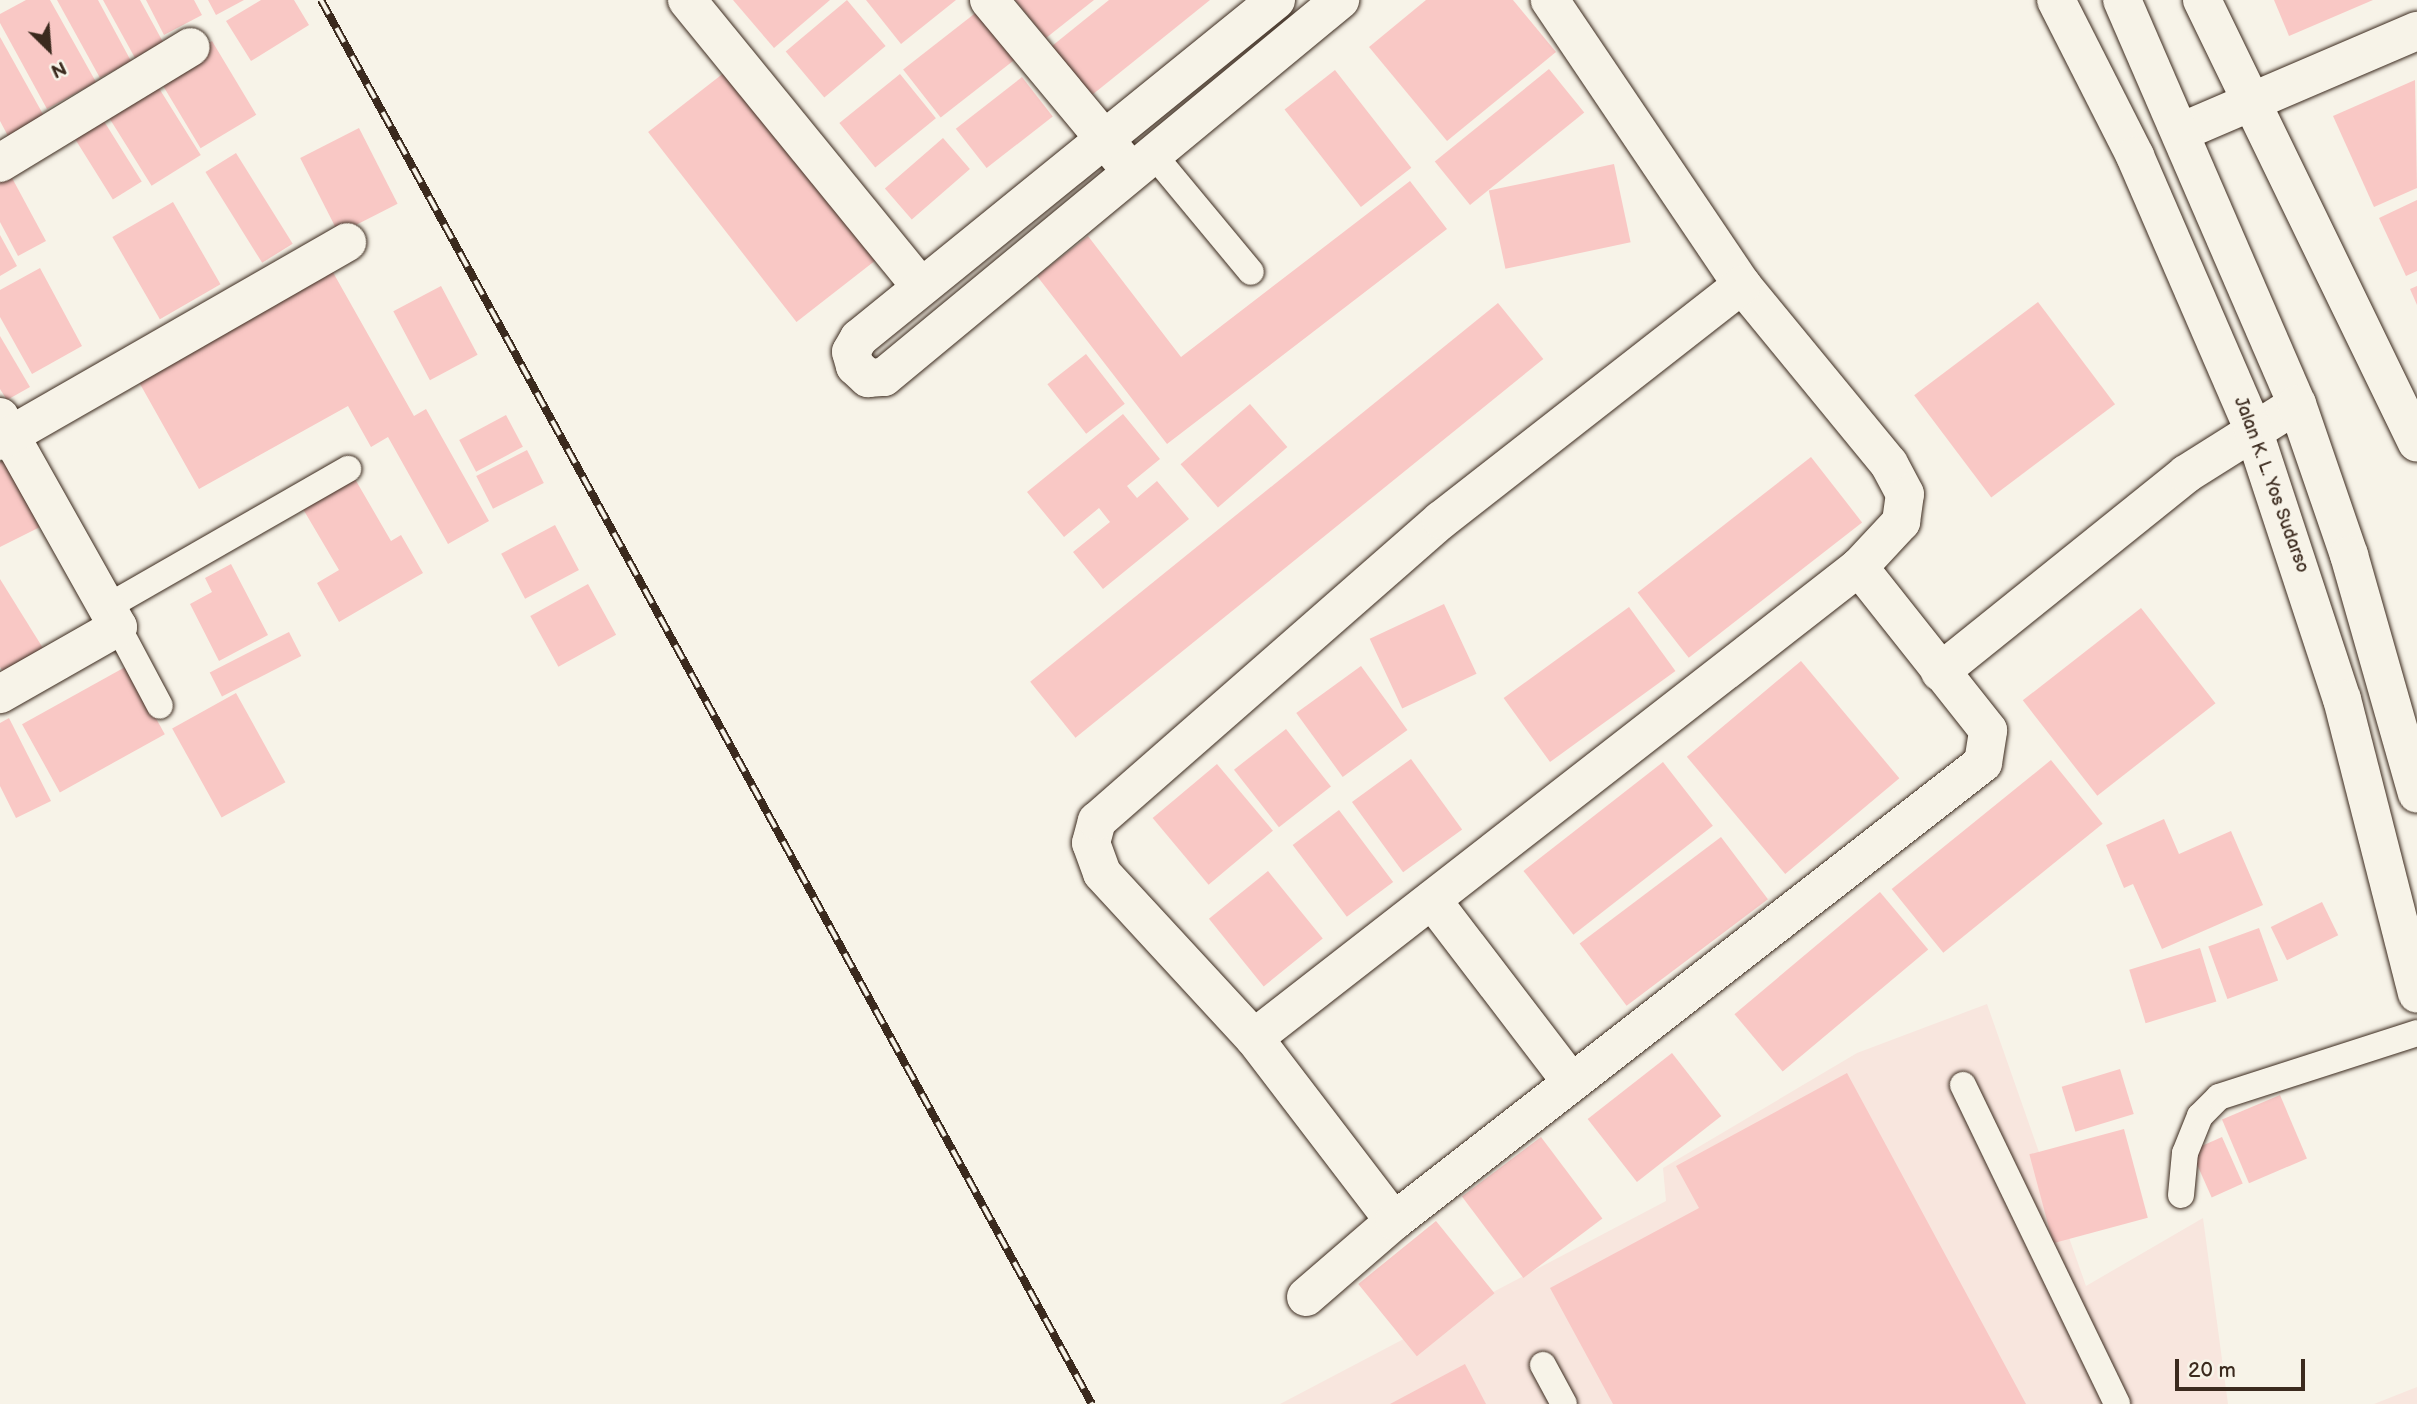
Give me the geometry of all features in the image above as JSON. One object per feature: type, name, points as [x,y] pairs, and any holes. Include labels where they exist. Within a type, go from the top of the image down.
[{"type":"main road","points":[[687,0],[921,287]]},
{"type":"main road","points":[[989,0],[1104,138],[1142,162]]},
{"type":"main road","points":[[1295,37],[1270,2],[859,338],[851,352],[868,378],[884,377],[1340,0]]},
{"type":"main road","points":[[1254,1038],[1859,567],[1901,522],[1905,494],[1889,464],[1742,285],[1550,0]]},
{"type":"main road","name":"Jalan K. L. Yos Sudarso","points":[[2056,0],[2135,156],[2253,429],[2339,687],[2417,994]]},
{"type":"main road","points":[[2122,0],[2297,404],[2348,555],[2417,793]]},
{"type":"main road","points":[[2202,0],[2253,100],[2417,443]]},
{"type":"main road","points":[[2181,132],[2417,31]]},
{"type":"main road","points":[[0,163],[191,47]]},
{"type":"main road","points":[[0,694],[113,617],[3,431],[347,242]]},
{"type":"main road","points":[[1394,1221],[1254,1038],[1102,873],[1091,843],[1097,821],[1441,520],[1742,285]]},
{"type":"main road","points":[[1940,672],[2186,474],[2253,429],[2297,404]]},
{"type":"main road","points":[[1306,1297],[1394,1221],[1983,763],[1988,730],[1859,567]]},
{"type":"main road","points":[[1432,900],[1572,1083]]},
{"type":"lane","points":[[1142,162],[1251,272]]},
{"type":"lane","points":[[160,706],[113,617],[348,469]]},
{"type":"lane","points":[[2181,1195],[2185,1153],[2200,1116],[2219,1097],[2417,1033]]},
{"type":"lane","points":[[1963,1085],[2117,1404]]},
{"type":"lane","points":[[1544,1365],[1564,1404]]},
{"type":"shaded area","points":[[1987,1004],[2086,1286],[2203,1218],[2228,1404],[1280,1404],[1666,1201],[1663,1168],[1857,1053]]},
{"type":"shaded area","points":[[2417,1387],[2417,1404],[2374,1404]]},
{"type":"building","points":[[26,0],[50,0],[96,82],[47,109],[0,23],[0,14]]},
{"type":"building","points":[[57,0],[98,0],[131,61],[100,78]]},
{"type":"building","points":[[103,0],[140,0],[163,42],[135,58]]},
{"type":"building","points":[[146,0],[194,0],[202,15],[164,35]]},
{"type":"building","points":[[208,0],[244,0],[216,15]]},
{"type":"building","points":[[261,0],[294,0],[309,25],[251,61],[226,21]]},
{"type":"building","points":[[733,0],[830,0],[774,48]]},
{"type":"building","points":[[847,0],[886,46],[824,97],[786,51]]},
{"type":"building","points":[[866,0],[956,0],[901,44]]},
{"type":"building","points":[[1015,0],[1094,0],[1046,38]]},
{"type":"building","points":[[1109,0],[1210,0],[1087,99],[1047,50]]},
{"type":"building","points":[[1426,0],[1513,0],[1556,52],[1447,141],[1369,47]]},
{"type":"building","points":[[2274,0],[2373,0],[2289,36]]},
{"type":"building","points":[[978,11],[1016,59],[941,118],[903,69]]},
{"type":"building","points":[[0,37],[44,116],[8,136],[0,121]]},
{"type":"building","points":[[212,41],[256,115],[201,148],[156,74]]},
{"type":"building","points":[[734,65],[882,255],[796,322],[648,132]]},
{"type":"building","points":[[1549,69],[1584,113],[1470,205],[1435,162]]},
{"type":"building","points":[[1335,70],[1411,168],[1361,207],[1285,109]]},
{"type":"building","points":[[900,74],[936,118],[875,167],[839,123]]},
{"type":"building","points":[[152,77],[201,155],[152,186],[103,108]]},
{"type":"building","points":[[1022,77],[1053,116],[987,168],[956,129]]},
{"type":"building","points":[[2415,80],[2417,188],[2374,207],[2333,116]]},
{"type":"building","points":[[102,118],[142,182],[113,200],[73,136]]},
{"type":"building","points":[[359,128],[398,204],[339,234],[300,158]]},
{"type":"building","points":[[943,138],[970,169],[912,219],[885,189]]},
{"type":"building","points":[[236,153],[293,244],[262,263],[205,172]]},
{"type":"building","points":[[1614,164],[1631,242],[1505,269],[1489,191]]},
{"type":"building","points":[[11,176],[46,241],[18,256],[0,222],[0,182]]},
{"type":"building","points":[[1410,181],[1447,229],[1167,444],[1037,276],[1088,236],[1181,357]]},
{"type":"building","points":[[2417,200],[2417,271],[2406,276],[2379,218]]},
{"type":"building","points":[[173,202],[221,284],[160,319],[112,237]]},
{"type":"building","points":[[0,235],[17,266],[0,276]]},
{"type":"building","points":[[330,267],[414,416],[426,409],[489,521],[448,544],[388,437],[371,447],[348,406],[199,489],[135,375]]},
{"type":"building","points":[[40,268],[82,346],[32,374],[0,317],[0,290]]},
{"type":"building","points":[[441,286],[478,355],[430,380],[393,311]]},
{"type":"building","points":[[2417,286],[2417,305],[2410,289]]},
{"type":"building","points":[[2038,302],[2115,404],[1991,498],[1914,395]]},
{"type":"building","points":[[1498,303],[1543,359],[1075,738],[1030,682]]},
{"type":"building","points":[[0,336],[30,387],[7,400],[0,389]]},
{"type":"building","points":[[1086,354],[1125,404],[1086,434],[1047,384]]},
{"type":"building","points":[[1250,404],[1287,447],[1218,507],[1181,464]]},
{"type":"building","points":[[1123,414],[1160,459],[1127,486],[1137,498],[1157,481],[1189,519],[1103,589],[1073,552],[1110,522],[1099,508],[1064,537],[1027,492]]},
{"type":"building","points":[[506,415],[523,447],[476,472],[459,440]]},
{"type":"building","points":[[527,450],[544,483],[493,509],[476,476]]},
{"type":"building","points":[[13,455],[48,523],[0,547],[0,462]]},
{"type":"building","points":[[1811,457],[1862,522],[1689,658],[1638,592]]},
{"type":"building","points":[[355,479],[391,541],[401,535],[423,573],[339,622],[317,583],[339,570],[303,509]]},
{"type":"building","points":[[555,525],[579,570],[525,599],[501,554]]},
{"type":"building","points":[[231,564],[268,635],[219,661],[190,604],[212,592],[205,578]]},
{"type":"building","points":[[0,579],[46,653],[6,677],[0,667]]},
{"type":"building","points":[[588,584],[616,635],[558,667],[530,616]]},
{"type":"building","points":[[1444,604],[1477,674],[1402,708],[1370,639]]},
{"type":"building","points":[[1629,607],[1675,671],[1550,762],[1504,698]]},
{"type":"building","points":[[2141,608],[2215,703],[2097,796],[2023,700]]},
{"type":"building","points":[[289,632],[301,656],[222,696],[210,672]]},
{"type":"building","points":[[1801,661],[1899,778],[1785,874],[1687,757]]},
{"type":"building","points":[[127,666],[165,734],[60,792],[22,724]]},
{"type":"building","points":[[1361,666],[1407,730],[1343,777],[1296,713]]},
{"type":"building","points":[[236,693],[285,782],[222,818],[172,728]]},
{"type":"building","points":[[9,718],[51,801],[16,818],[0,786],[0,723]]},
{"type":"building","points":[[1286,729],[1331,787],[1279,827],[1234,770]]},
{"type":"building","points":[[1411,759],[1462,829],[1403,872],[1352,802]]},
{"type":"building","points":[[2051,760],[2103,824],[1943,953],[1892,889]]},
{"type":"building","points":[[1663,762],[1713,826],[1573,935],[1524,871]]},
{"type":"building","points":[[1217,764],[1273,831],[1209,885],[1153,818]]},
{"type":"building","points":[[1339,810],[1393,882],[1347,917],[1293,845]]},
{"type":"building","points":[[2164,819],[2179,854],[2231,831],[2263,905],[2162,949],[2133,884],[2124,888],[2106,845]]},
{"type":"building","points":[[1721,837],[1768,899],[1627,1006],[1580,944]]},
{"type":"building","points":[[1268,871],[1323,939],[1264,986],[1209,919]]},
{"type":"building","points":[[1880,892],[1928,949],[1783,1072],[1734,1014]]},
{"type":"building","points":[[2322,902],[2338,935],[2287,960],[2271,927]]},
{"type":"building","points":[[2259,928],[2278,981],[2227,999],[2208,946]]},
{"type":"building","points":[[2200,948],[2216,1002],[2146,1023],[2129,970]]},
{"type":"building","points":[[1672,1053],[1721,1116],[1637,1182],[1588,1119]]},
{"type":"building","points":[[2120,1069],[2134,1114],[2075,1132],[2062,1087]]},
{"type":"building","points":[[1847,1073],[2026,1404],[1613,1404],[1550,1288],[1699,1208],[1676,1166]]},
{"type":"building","points":[[2280,1095],[2307,1159],[2249,1183],[2222,1120]]},
{"type":"building","points":[[2124,1129],[2148,1218],[2053,1243],[2029,1154]]},
{"type":"building","points":[[1541,1137],[1602,1218],[1523,1278],[1462,1197]]},
{"type":"building","points":[[2222,1137],[2243,1184],[2212,1197],[2191,1151]]},
{"type":"building","points":[[1436,1221],[1495,1293],[1417,1356],[1358,1284]]},
{"type":"building","points":[[1465,1364],[1486,1404],[1390,1404]]},
{"type":"railway","points":[[321,0],[1092,1404]]}]
